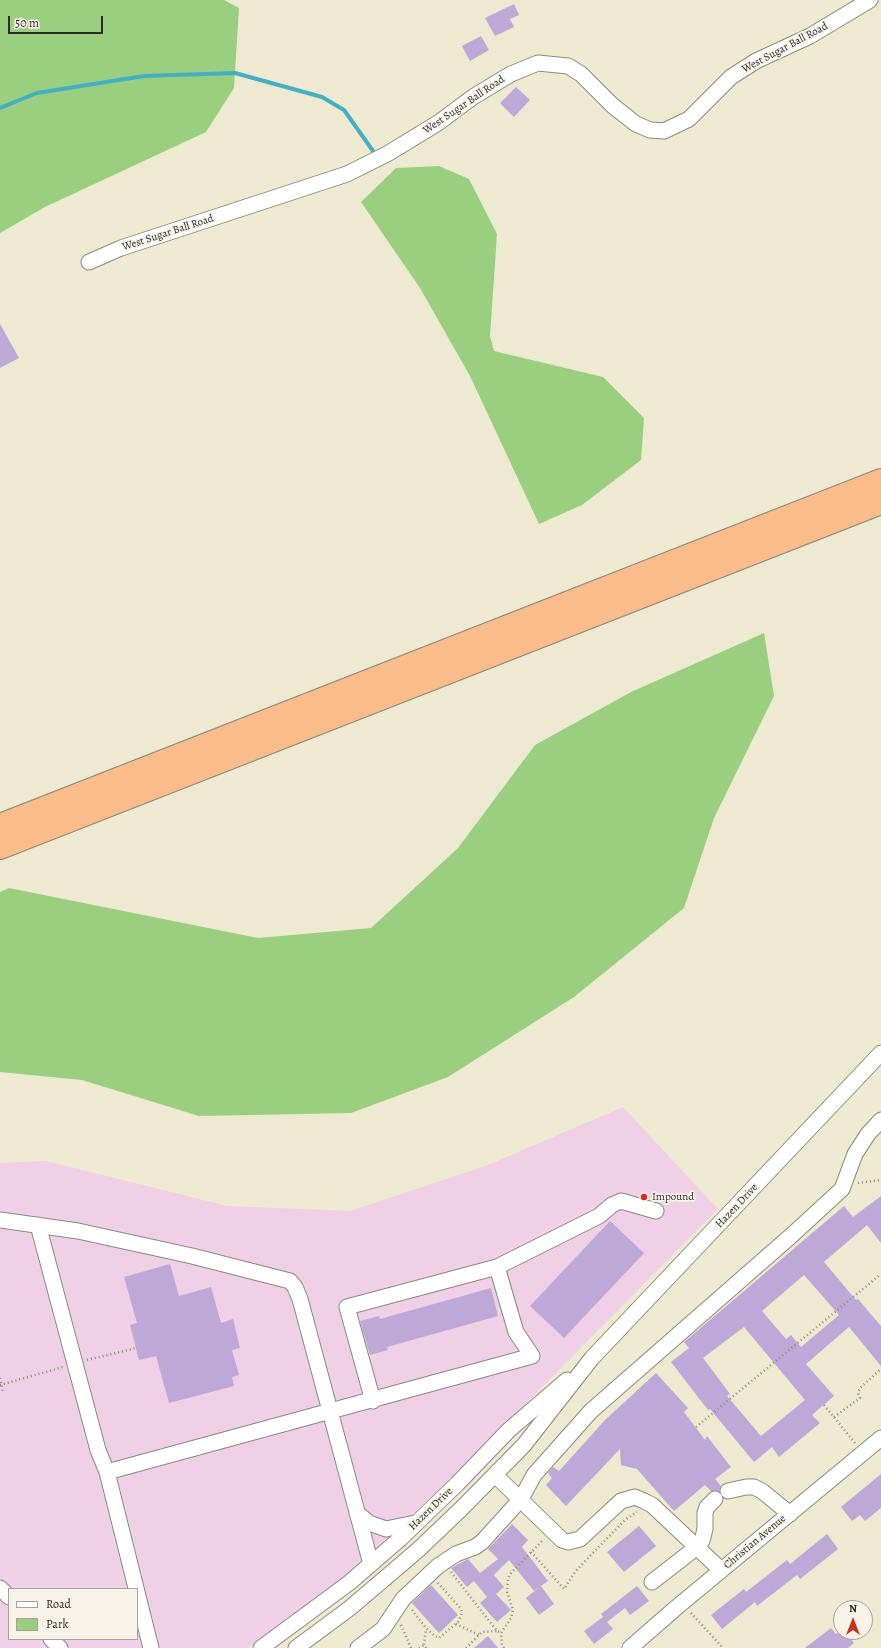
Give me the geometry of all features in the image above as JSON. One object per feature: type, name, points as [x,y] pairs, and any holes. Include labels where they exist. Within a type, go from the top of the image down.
[{"type":"highway","points":[[625,580],[807,496],[881,465]]},
{"type":"highway","points":[[0,825],[881,480]]},
{"type":"highway","points":[[0,848],[881,503]]},
{"type":"highway","points":[[746,556],[881,513]]},
{"type":"street","name":"West Sugar Ball Road","points":[[88,262],[121,248],[347,174],[387,154],[438,124],[473,97],[511,74],[538,63],[568,66],[581,74],[613,106],[636,124],[650,130],[664,131],[689,119],[731,77],[756,61],[810,36],[870,0]]},
{"type":"street","name":"Hazen Drive","points":[[296,1648],[350,1608],[418,1550],[495,1475],[524,1445],[592,1358],[881,1053]]},
{"type":"street","points":[[358,1648],[384,1629],[399,1605],[430,1574],[447,1560],[475,1547],[482,1542],[521,1499],[534,1475],[591,1411],[792,1235],[842,1189],[855,1154],[868,1134],[881,1120]]},
{"type":"street","points":[[373,1401],[347,1308],[497,1267],[599,1216],[612,1205],[621,1201],[656,1211]]},
{"type":"street","points":[[0,1220],[78,1231],[192,1256],[290,1281],[295,1287],[300,1299],[371,1564]]},
{"type":"street","points":[[38,1225],[98,1450],[107,1472],[136,1588]]},
{"type":"street","points":[[107,1472],[373,1401],[532,1356],[516,1332],[497,1267]]},
{"type":"street","name":"Hazen Drive","points":[[261,1648],[349,1583],[371,1564],[418,1522],[509,1430],[592,1358]]},
{"type":"street","name":"Christian Avenue","points":[[630,1648],[721,1570],[881,1438]]},
{"type":"street","points":[[495,1475],[562,1540],[568,1542],[580,1539],[621,1501],[635,1498],[652,1505],[721,1570]]},
{"type":"street","points":[[728,1491],[746,1487],[754,1487],[762,1491],[790,1514]]},
{"type":"street","points":[[652,1582],[697,1548],[704,1535],[705,1513],[707,1507],[715,1499]]},
{"type":"street","points":[[357,1512],[369,1523],[386,1529],[418,1522]]},
{"type":"street","points":[[0,1588],[8,1596]]},
{"type":"street","points":[[138,1596],[151,1648]]},
{"type":"path","points":[[844,1185],[881,1180]]},
{"type":"path","points":[[696,1427],[881,1274]]},
{"type":"path","points":[[84,1361],[136,1348]]},
{"type":"path","points":[[834,1417],[860,1398],[858,1394],[860,1388],[881,1369]]},
{"type":"path","points":[[1,1385],[45,1373]]},
{"type":"path","points":[[0,1378],[3,1393]]},
{"type":"path","points":[[824,1405],[856,1443]]},
{"type":"path","points":[[504,1648],[502,1645],[501,1633],[513,1610],[507,1592],[508,1579],[510,1574],[539,1544]]},
{"type":"path","points":[[447,1560],[452,1576],[497,1631],[501,1633]]},
{"type":"path","points":[[399,1605],[439,1638],[456,1624],[462,1613],[461,1608],[430,1574]]},
{"type":"path","points":[[399,1605],[411,1648]]},
{"type":"path","points":[[691,1613],[723,1648]]},
{"type":"path","points":[[456,1624],[479,1635]]},
{"type":"path","points":[[419,1648],[425,1646],[426,1628]]},
{"type":"path","points":[[466,1648],[479,1635],[486,1632],[497,1631]]},
{"type":"shaded area","points":[[623,1107],[718,1209],[477,1453],[344,1579],[266,1637],[248,1648],[0,1648],[0,1163],[46,1161],[227,1206],[350,1211],[488,1165]]},
{"type":"green space","points":[[0,0],[224,0],[239,8],[234,88],[206,132],[45,207],[0,233]]},
{"type":"green space","points":[[439,166],[469,179],[497,234],[490,336],[494,351],[603,377],[644,418],[641,460],[582,505],[539,524],[470,376],[420,288],[361,202],[396,168]]},
{"type":"green space","points":[[764,633],[774,696],[714,818],[684,908],[574,997],[448,1077],[351,1113],[199,1116],[82,1080],[0,1072],[0,892],[9,888],[258,938],[371,928],[458,848],[535,745],[631,692]]},
{"type":"building","points":[[514,4],[519,15],[510,19],[514,27],[495,36],[485,18]]},
{"type":"building","points":[[481,36],[489,50],[470,61],[462,46]]},
{"type":"building","points":[[516,87],[530,100],[514,117],[500,103]]},
{"type":"building","points":[[0,324],[19,358],[0,368]]},
{"type":"building","points":[[881,1196],[881,1243],[867,1225],[824,1262],[856,1300],[858,1299],[881,1326],[881,1366],[849,1327],[806,1364],[834,1396],[812,1415],[820,1423],[779,1457],[772,1447],[754,1462],[710,1409],[708,1410],[671,1362],[689,1348],[684,1342],[844,1206],[853,1217]],"holes":[[[804,1275],[839,1315],[801,1347],[791,1335],[786,1339],[762,1311]],[[744,1327],[805,1400],[761,1436],[727,1396],[730,1394],[703,1358]]]},
{"type":"building","points":[[610,1221],[644,1253],[564,1338],[530,1306]]},
{"type":"building","points":[[170,1264],[179,1296],[211,1287],[221,1323],[233,1319],[240,1348],[232,1350],[239,1375],[232,1377],[234,1386],[169,1403],[156,1356],[139,1360],[130,1325],[137,1323],[124,1277]]},
{"type":"building","points":[[491,1288],[498,1316],[387,1347],[388,1350],[370,1355],[360,1321],[379,1316],[380,1319]]},
{"type":"building","points":[[656,1373],[688,1408],[684,1412],[705,1440],[707,1436],[731,1467],[715,1479],[721,1486],[719,1491],[711,1491],[705,1485],[674,1511],[637,1469],[621,1465],[620,1449],[566,1506],[546,1485],[552,1478],[548,1473],[553,1467],[559,1471],[605,1420]]},
{"type":"building","points":[[881,1474],[881,1508],[865,1521],[860,1515],[852,1521],[841,1507]]},
{"type":"building","points":[[512,1524],[528,1540],[522,1547],[548,1581],[534,1591],[509,1560],[494,1575],[504,1587],[496,1594],[511,1610],[497,1622],[480,1603],[487,1597],[474,1581],[467,1587],[451,1568],[468,1559],[480,1573],[498,1559],[488,1549]]},
{"type":"building","points":[[639,1526],[656,1546],[624,1572],[607,1552]]},
{"type":"building","points":[[827,1534],[838,1549],[800,1579],[797,1575],[757,1606],[755,1602],[722,1629],[711,1615],[744,1589],[746,1592],[787,1560],[790,1564]]},
{"type":"building","points":[[431,1585],[458,1615],[439,1633],[412,1603]]},
{"type":"building","points":[[541,1586],[554,1604],[539,1615],[526,1598]]},
{"type":"building","points":[[637,1586],[649,1601],[630,1615],[625,1608],[607,1622],[613,1629],[594,1644],[584,1631],[603,1617],[606,1621],[601,1614]]},
{"type":"building","points":[[831,1628],[833,1630],[833,1640],[852,1640],[854,1643],[848,1648],[805,1648]]},
{"type":"building","points":[[488,1636],[498,1648],[474,1648]]},
{"type":"waterway","points":[[0,108],[37,93],[144,76],[235,73],[322,97],[344,110],[373,151]]},
{"type":"place","name":"Impound","points":[[644,1197]]}]
